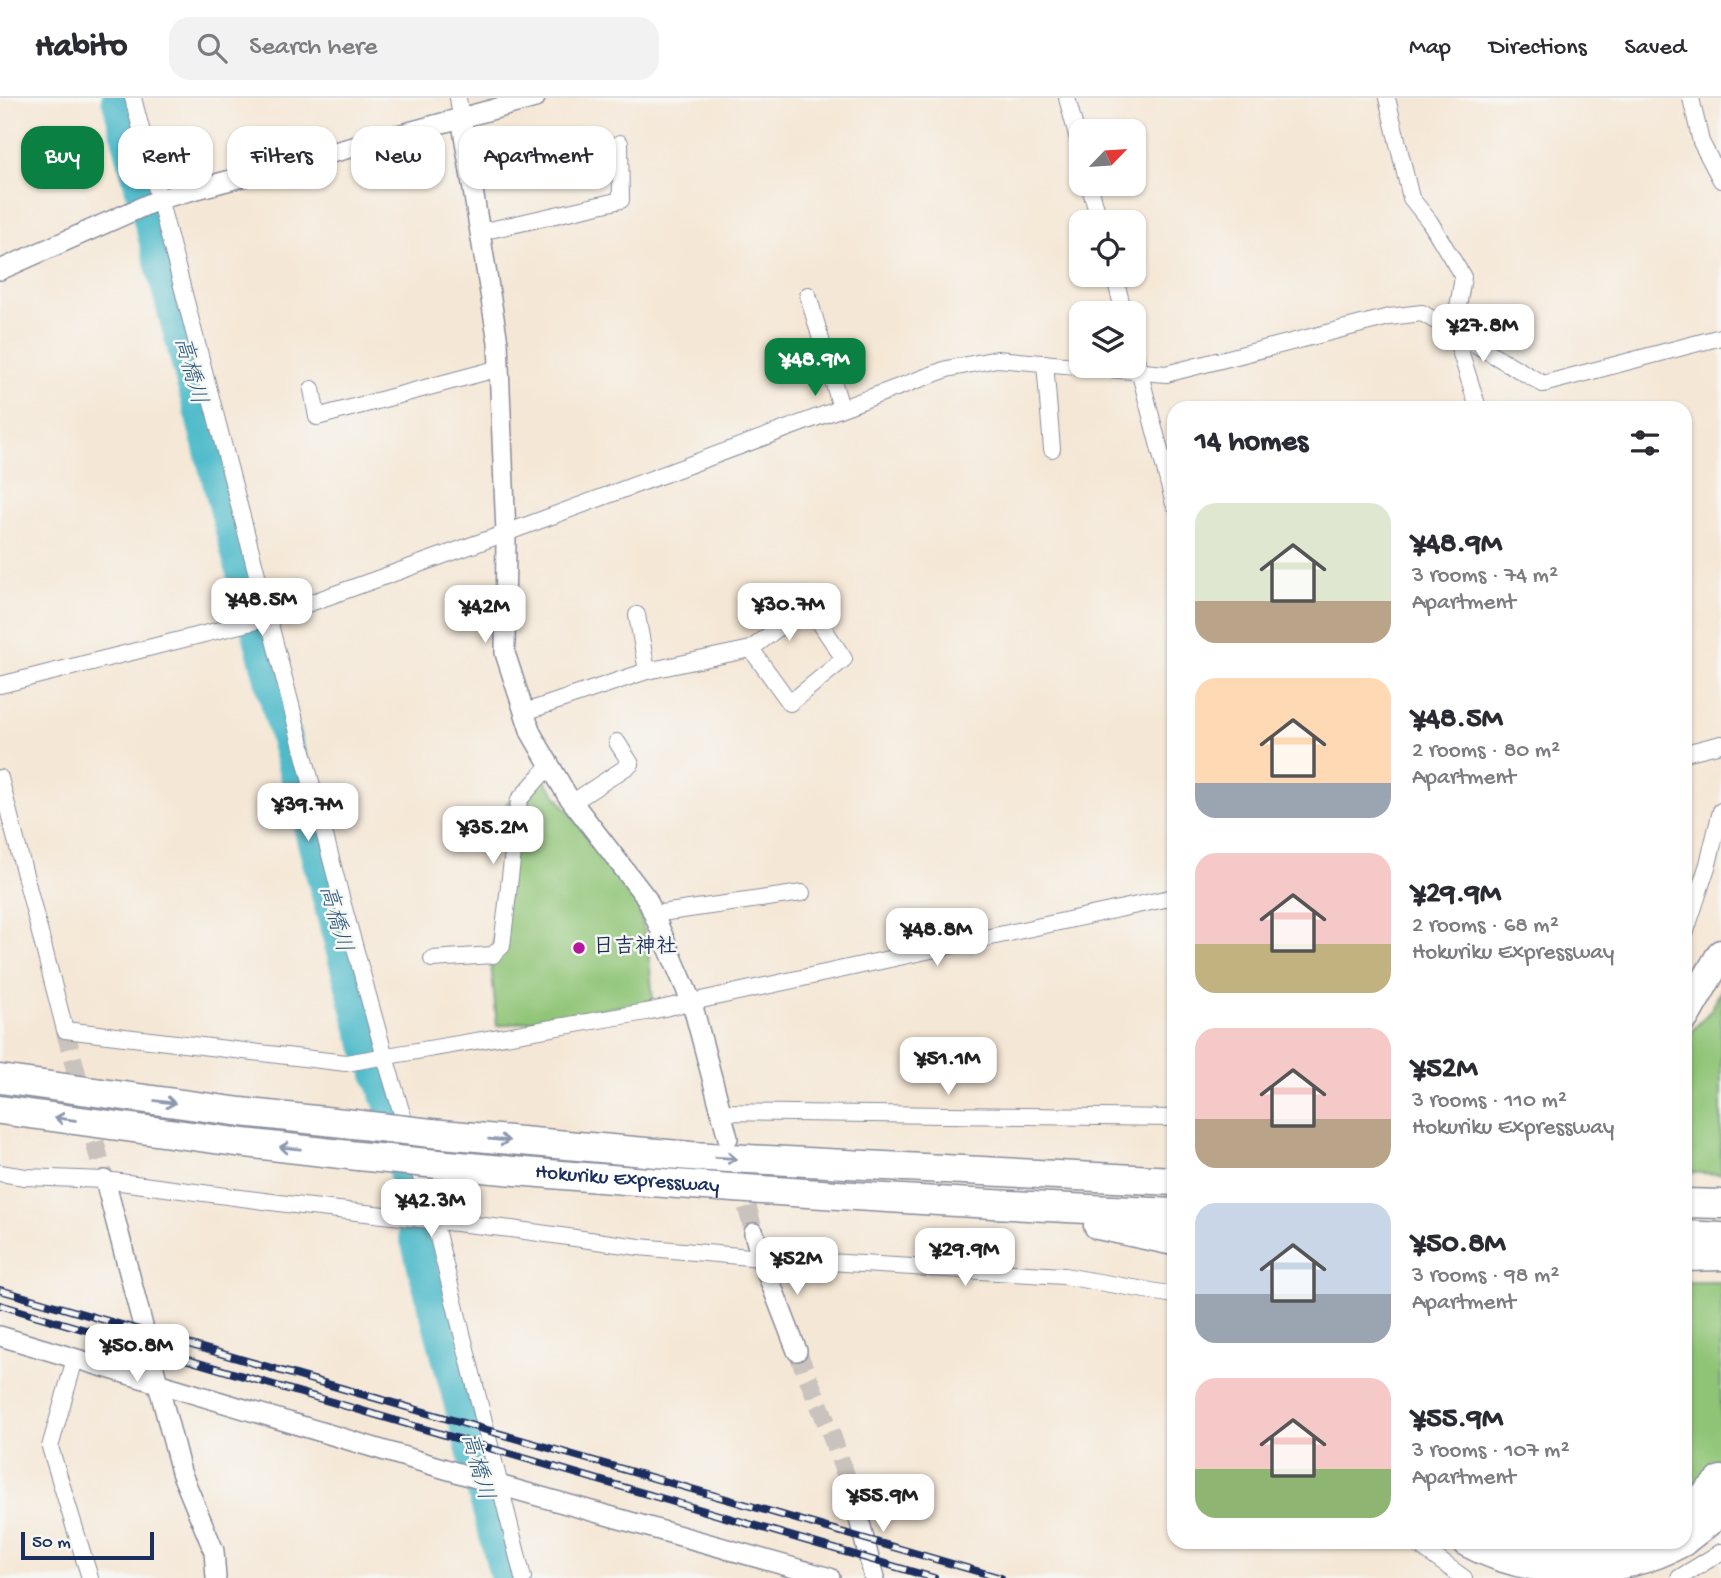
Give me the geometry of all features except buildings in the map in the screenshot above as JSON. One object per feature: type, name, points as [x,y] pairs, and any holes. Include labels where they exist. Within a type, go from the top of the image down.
[{"type":"highway","points":[[1692,1005],[1721,954]]},
{"type":"highway","name":"Hokuriku Expressway","points":[[0,1079],[241,1112],[431,1133],[691,1156],[1167,1181]]},
{"type":"highway","name":"Hokuriku Expressway","points":[[0,1110],[358,1156],[674,1186],[1167,1213]]},
{"type":"highway","points":[[950,1171],[1167,1171]]},
{"type":"highway","points":[[674,1186],[773,1200],[1094,1224],[1167,1240]]},
{"type":"highway","points":[[1692,1203],[1721,1204]]},
{"type":"highway","points":[[1692,1236],[1721,1237]]},
{"type":"highway","points":[[1692,1257],[1721,1256]]},
{"type":"highway","points":[[1692,1507],[1721,1480]]},
{"type":"highway","points":[[1692,1535],[1721,1512]]},
{"type":"highway","points":[[1480,1549],[1504,1561],[1539,1571],[1592,1575],[1646,1562],[1670,1549]]},
{"type":"highway","points":[[1540,1549],[1573,1554],[1613,1549]]},
{"type":"street","points":[[133,98],[385,1057],[434,1220],[523,1578]]},
{"type":"street","points":[[0,270],[160,199],[460,107],[535,98]]},
{"type":"street","points":[[1066,98],[1072,119]]},
{"type":"street","points":[[1387,98],[1412,198],[1430,222],[1463,277],[1454,331],[1476,401]]},
{"type":"street","points":[[1691,98],[1701,142],[1721,180]]},
{"type":"street","points":[[460,107],[498,342],[506,533],[505,653],[531,733],[573,802],[647,899],[692,1003],[728,1138]]},
{"type":"street","points":[[481,232],[621,201],[620,142]]},
{"type":"street","points":[[808,295],[841,408]]},
{"type":"street","points":[[1146,372],[1166,374],[1389,317],[1422,313],[1543,384],[1721,337]]},
{"type":"street","points":[[0,685],[268,618],[506,533],[947,369],[997,359],[1069,365]]},
{"type":"street","points":[[1045,363],[1052,449]]},
{"type":"street","points":[[312,389],[317,417],[500,368]]},
{"type":"street","points":[[1142,378],[1167,477]]},
{"type":"street","points":[[524,712],[647,671],[751,649],[808,605],[844,659],[790,703],[751,649]]},
{"type":"street","points":[[637,615],[647,671]]},
{"type":"street","points":[[573,802],[631,764],[617,742]]},
{"type":"street","points":[[1692,751],[1721,744]]},
{"type":"street","points":[[432,959],[493,955],[502,946],[519,800],[550,765]]},
{"type":"street","points":[[0,778],[65,1030],[346,1063],[692,1003],[1167,899]]},
{"type":"street","points":[[1693,885],[1721,811]]},
{"type":"street","points":[[653,914],[802,893]]},
{"type":"street","points":[[722,1112],[1167,1118]]},
{"type":"street","points":[[0,1173],[25,1177],[105,1180],[639,1247],[761,1258],[1063,1276],[1167,1294]]},
{"type":"street","points":[[0,1184],[25,1177]]},
{"type":"street","points":[[105,1180],[181,1472],[214,1551],[216,1578]]},
{"type":"street","points":[[754,1233],[797,1351]]},
{"type":"street","points":[[0,1336],[499,1485],[830,1578]]},
{"type":"street","points":[[75,1359],[50,1447],[90,1578]]},
{"type":"street","points":[[854,1499],[874,1578]]},
{"type":"street","points":[[1424,1549],[1464,1578]]},
{"type":"street","points":[[1679,1578],[1721,1552]]},
{"type":"green space","points":[[537,770],[639,905],[649,957],[653,1001],[497,1026],[491,963],[507,803]]},
{"type":"green space","points":[[1721,990],[1721,1174],[1692,1172],[1692,1031],[1711,1010]]},
{"type":"green space","points":[[1692,1282],[1721,1282],[1721,1465],[1714,1477],[1692,1495]]},
{"type":"waterway","name":"高橋川","points":[[117,98],[362,1028],[396,1122],[415,1236],[506,1578]]},
{"type":"tunnel","points":[[65,1030],[105,1180]]},
{"type":"tunnel","points":[[740,1179],[754,1233]]},
{"type":"tunnel","points":[[797,1351],[854,1499]]},
{"type":"railway","points":[[0,1290],[1001,1578]]},
{"type":"railway","points":[[0,1305],[934,1578]]},
{"type":"place","name":"日吉神社","points":[[579,948]]}]
